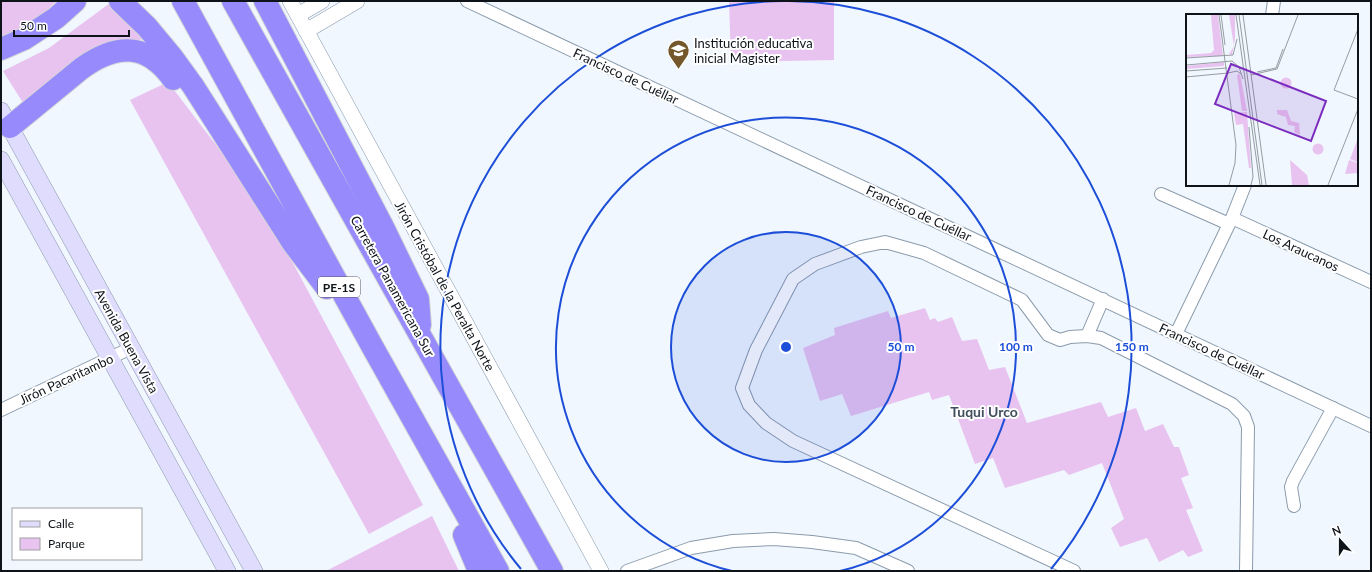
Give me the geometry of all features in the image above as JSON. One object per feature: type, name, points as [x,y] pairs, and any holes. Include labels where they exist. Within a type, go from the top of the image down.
[{"type":"highway","points":[[1,49],[24,39],[56,18],[75,1]]},
{"type":"highway","points":[[120,1],[137,16],[156,38],[193,86],[293,242]]},
{"type":"highway","name":"PE-1S","points":[[183,1],[423,440],[498,571]]},
{"type":"highway","name":"Carretera Panamericana Sur","points":[[233,1],[548,563]]},
{"type":"highway","points":[[265,1],[383,227],[418,299],[420,334]]},
{"type":"highway","points":[[4,124],[96,59],[108,54],[132,50],[148,54],[168,71],[293,242],[372,346]]},
{"type":"highway","points":[[423,440],[479,571]]},
{"type":"highway","points":[[548,563],[570,571]]},
{"type":"main road","name":"Avenida Buena Vista","points":[[4,124],[131,348],[254,571]]},
{"type":"main road","name":"Avenida Buena Vista","points":[[1,160],[227,571]]},
{"type":"street","name":"Jirón Cristóbal de la Peralta Norte","points":[[290,1],[601,571]]},
{"type":"street","points":[[298,15],[322,1]]},
{"type":"street","points":[[306,31],[356,1]]},
{"type":"street","name":"Francisco de Cuéllar","points":[[467,1],[1371,426]]},
{"type":"street","points":[[1272,14],[1274,1]]},
{"type":"street","points":[[1176,334],[1230,221],[1244,186]]},
{"type":"street","name":"Los Araucanos","points":[[1161,194],[1230,221],[1371,282]]},
{"type":"street","points":[[1074,571],[793,441],[766,423],[749,405],[742,388],[756,350],[793,279],[815,264],[860,247],[885,242],[924,253],[1022,300],[1048,335],[1060,340],[1070,337],[1087,336],[1102,338],[1232,404],[1244,416],[1248,427],[1246,571]]},
{"type":"street","points":[[1087,336],[1103,299]]},
{"type":"street","name":"Jirón Pacaritambo","points":[[1,410],[131,348]]},
{"type":"street","points":[[1294,506],[1291,487],[1333,408]]},
{"type":"street","points":[[627,571],[691,548],[733,541],[774,539],[856,548],[908,571]]},
{"type":"green space","points":[[1,1],[56,1],[35,23],[1,40]]},
{"type":"green space","points":[[729,1],[834,1],[834,60],[731,62]]},
{"type":"green space","points":[[110,3],[148,38],[88,52],[25,106],[3,71],[49,48]]},
{"type":"green space","points":[[168,82],[265,211],[423,505],[369,534],[130,100]]},
{"type":"green space","points":[[925,308],[930,320],[935,318],[938,322],[952,317],[962,341],[977,339],[989,370],[1005,367],[1027,423],[1101,402],[1108,417],[1136,408],[1145,431],[1163,424],[1174,447],[1179,447],[1189,475],[1181,478],[1193,508],[1186,510],[1203,551],[1188,557],[1183,550],[1159,562],[1147,538],[1120,547],[1111,528],[1124,519],[1102,463],[1069,475],[1064,470],[1005,488],[993,458],[975,464],[949,395],[932,400],[929,392],[851,416],[842,394],[820,401],[803,348],[835,335],[834,328],[888,311],[891,318]]},
{"type":"green space","points":[[432,516],[459,571],[326,571]]},
{"type":"place","name":"Institución educativa inicial Magister","points":[[678,70]]},
{"type":"district","name":"Tuqui Urco","points":[[984,411]]}]
